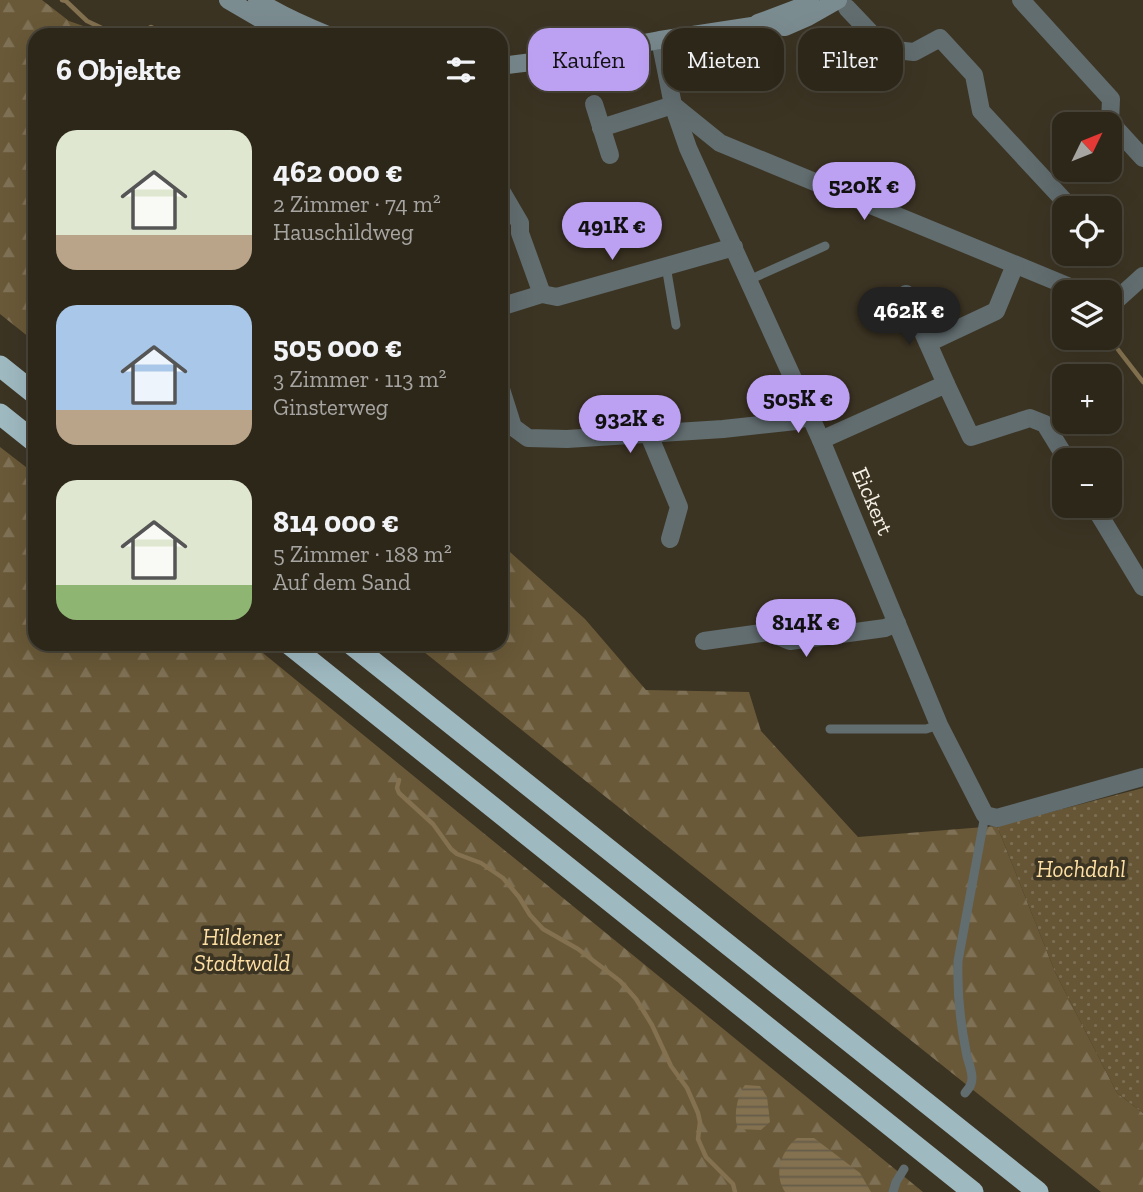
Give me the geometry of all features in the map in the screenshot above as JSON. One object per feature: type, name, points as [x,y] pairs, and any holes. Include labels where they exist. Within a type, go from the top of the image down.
[{"type":"highway","points":[[0,366],[28,388]]},
{"type":"highway","points":[[0,414],[28,436]]},
{"type":"highway","points":[[298,651],[973,1192]]},
{"type":"highway","points":[[360,651],[1038,1192]]},
{"type":"street","points":[[228,0],[278,28]]},
{"type":"street","points":[[257,0],[312,28]]},
{"type":"street","points":[[752,26],[798,8],[810,0]]},
{"type":"street","points":[[1021,0],[1111,99],[1110,122],[1143,158]]},
{"type":"street","points":[[508,65],[752,26],[785,27],[843,4],[886,49],[914,52],[940,37],[974,75],[981,111],[1060,196]]},
{"type":"street","name":"Eickert","points":[[660,40],[673,105],[688,148],[821,440],[939,725],[985,815]]},
{"type":"street","points":[[594,104],[610,155]]},
{"type":"street","points":[[601,128],[673,105],[720,143],[1052,280]]},
{"type":"street","points":[[508,203],[520,223],[520,233],[542,294]]},
{"type":"street","points":[[508,305],[542,294],[557,298],[734,247]]},
{"type":"street","points":[[928,343],[996,310],[1015,265]]},
{"type":"street","points":[[1122,295],[1143,276]]},
{"type":"street","points":[[906,294],[971,437],[1030,418],[1045,424],[1060,448]]},
{"type":"street","points":[[821,440],[946,384]]},
{"type":"street","points":[[508,411],[513,427],[528,438],[567,439],[723,429],[796,421],[810,415]]},
{"type":"street","points":[[649,435],[679,507],[670,539]]},
{"type":"street","points":[[1101,518],[1143,587]]},
{"type":"street","points":[[704,640],[768,632],[790,641],[885,628],[897,623]]},
{"type":"street","points":[[985,815],[997,818],[1143,777]]},
{"type":"lane","points":[[749,280],[825,246]]},
{"type":"lane","points":[[666,266],[676,324]]},
{"type":"lane","points":[[831,729],[926,729],[939,725]]},
{"type":"lane","points":[[965,1093],[971,1084],[972,1073],[966,1052],[957,986],[958,961],[985,815]]},
{"type":"lane","points":[[893,1192],[904,1169]]},
{"type":"green space","points":[[0,0],[42,0],[69,21],[89,28],[28,28],[28,336],[0,314]]},
{"type":"green space","name":"Hildener Stadtwald","points":[[0,447],[28,469],[28,651],[261,651],[923,1192],[0,1192]]},
{"type":"green space","points":[[508,550],[585,619],[646,690],[749,692],[761,731],[858,837],[997,826],[1055,972],[1117,1093],[1143,1113],[1143,1192],[1101,1192],[423,651],[508,651]]},
{"type":"green space","name":"Hochdahl","points":[[1143,788],[1143,1113],[1117,1093],[1055,972],[997,826]]},
{"type":"shaded area","points":[[745,1085],[760,1086],[767,1097],[770,1122],[761,1130],[738,1129],[737,1106]]},
{"type":"shaded area","points":[[797,1138],[814,1138],[860,1173],[871,1192],[785,1192],[781,1185],[780,1163],[791,1143]]},
{"type":"waterway","points":[[62,0],[87,21],[102,28]]},
{"type":"waterway","points":[[149,28],[153,28]]},
{"type":"waterway","points":[[1118,350],[1143,382]]},
{"type":"waterway","points":[[399,780],[399,793],[433,824],[451,849],[481,863],[503,878],[543,929],[578,949],[620,981],[636,999],[652,1025],[671,1066],[687,1088],[698,1113],[698,1139],[706,1157],[733,1184],[735,1192]]}]
